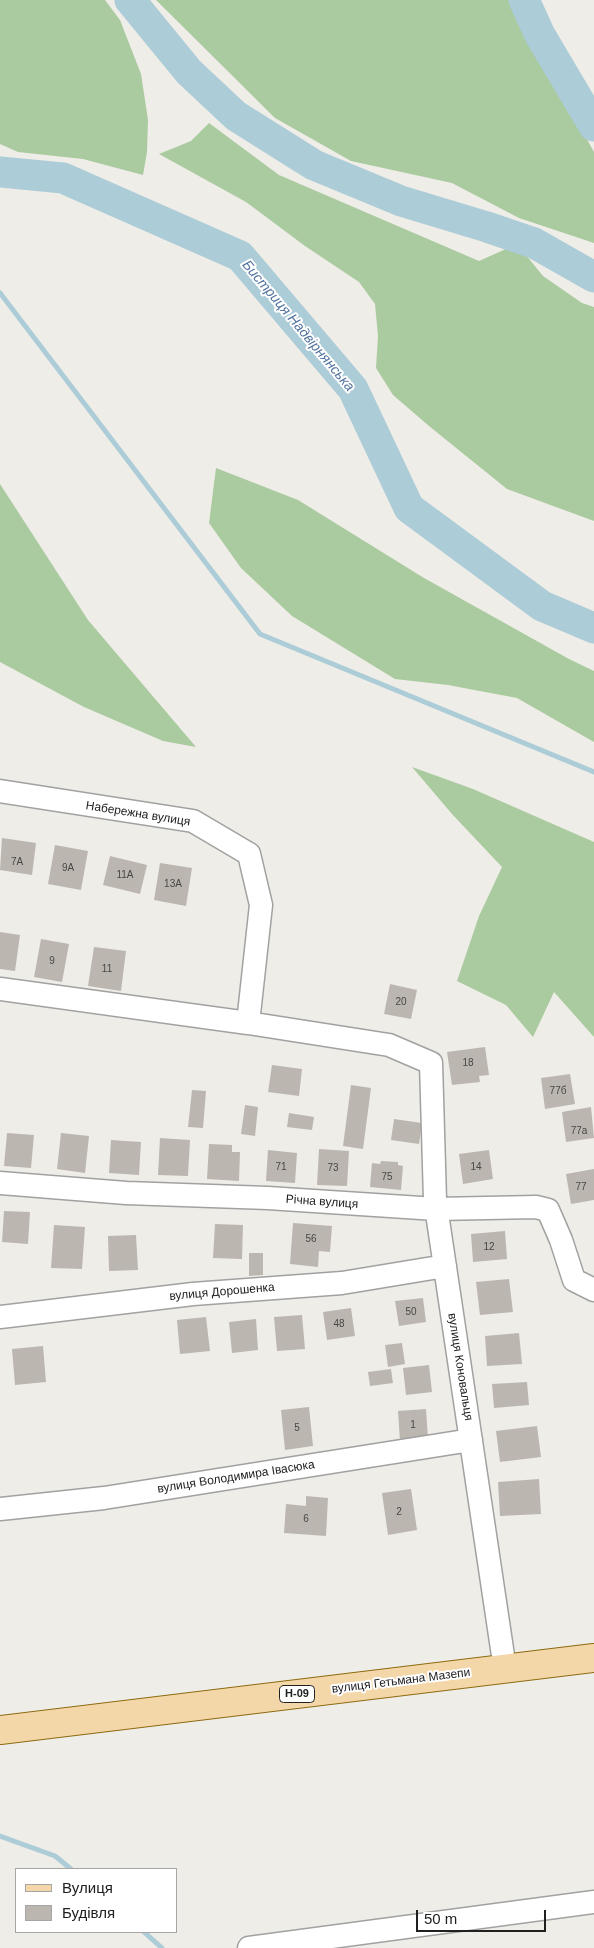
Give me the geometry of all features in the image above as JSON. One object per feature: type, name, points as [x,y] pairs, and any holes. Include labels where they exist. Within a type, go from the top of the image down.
[{"type":"main road","name":"вулиця Гетьмана Мазепи","points":[[0,1730],[594,1658]]},
{"type":"street","name":"Набережна вулиця","points":[[0,791],[193,822],[249,854],[261,905],[248,1023]]},
{"type":"street","points":[[0,989],[248,1023]]},
{"type":"street","name":"вулиця Коновальця","points":[[248,1023],[388,1045],[431,1063],[436,1209],[505,1669]]},
{"type":"street","name":"Річна вулиця","points":[[0,1183],[126,1193],[268,1198],[436,1209],[536,1207],[548,1210],[561,1240],[574,1280],[594,1290]]},
{"type":"street","name":"вулиця Дорошенка","points":[[0,1318],[193,1294],[342,1282],[444,1266]]},
{"type":"street","name":"вулиця Володимира Івасюка","points":[[0,1509],[104,1498],[471,1440]]},
{"type":"street","points":[[249,1948],[594,1902]]},
{"type":"green space","points":[[0,0],[105,0],[120,20],[141,74],[148,120],[147,152],[143,175],[83,159],[18,152],[0,144]]},
{"type":"green space","points":[[156,0],[516,0],[558,87],[594,152],[594,243],[519,218],[452,183],[351,161],[275,118]]},
{"type":"green space","points":[[209,123],[279,175],[479,261],[517,244],[543,276],[582,303],[594,307],[594,521],[507,489],[429,426],[393,395],[376,368],[378,336],[375,304],[359,282],[305,246],[246,202],[159,154],[191,141]]},
{"type":"green space","points":[[216,468],[298,500],[424,578],[594,671],[594,742],[517,698],[448,685],[395,679],[292,616],[241,568],[209,523]]},
{"type":"green space","points":[[0,484],[88,620],[196,747],[163,741],[84,707],[0,662]]},
{"type":"green space","points":[[412,767],[473,789],[594,842],[594,1037],[554,992],[533,1037],[506,1005],[457,981],[479,916],[502,867],[452,814]]},
{"type":"building","points":[[2,838],[36,843],[32,875],[0,870]]},
{"type":"building","points":[[55,845],[88,851],[81,890],[48,884]]},
{"type":"building","points":[[110,856],[147,865],[140,894],[103,885]]},
{"type":"building","points":[[160,863],[192,868],[186,906],[154,900]]},
{"type":"building","points":[[0,932],[20,935],[15,971],[0,969]]},
{"type":"building","points":[[41,939],[69,944],[62,982],[34,977]]},
{"type":"building","points":[[94,947],[126,951],[121,991],[88,986]]},
{"type":"building","points":[[390,984],[417,990],[411,1019],[384,1014]]},
{"type":"building","points":[[485,1047],[489,1075],[479,1076],[480,1082],[452,1085],[447,1052]]},
{"type":"building","points":[[272,1065],[302,1069],[299,1096],[268,1092]]},
{"type":"building","points":[[570,1074],[575,1104],[545,1109],[541,1078]]},
{"type":"building","points":[[351,1085],[371,1088],[363,1149],[343,1146]]},
{"type":"building","points":[[192,1090],[206,1091],[203,1128],[188,1127]]},
{"type":"building","points":[[245,1105],[258,1107],[255,1136],[241,1134]]},
{"type":"building","points":[[591,1107],[594,1138],[566,1142],[562,1112]]},
{"type":"building","points":[[289,1113],[314,1117],[312,1130],[287,1127]]},
{"type":"building","points":[[394,1119],[422,1123],[419,1144],[391,1140]]},
{"type":"building","points":[[7,1133],[34,1135],[31,1168],[4,1166]]},
{"type":"building","points":[[61,1133],[89,1136],[85,1173],[57,1169]]},
{"type":"building","points":[[160,1138],[190,1140],[188,1176],[158,1175]]},
{"type":"building","points":[[111,1140],[141,1142],[139,1175],[109,1173]]},
{"type":"building","points":[[209,1144],[232,1145],[232,1152],[240,1152],[239,1181],[207,1179]]},
{"type":"building","points":[[319,1149],[349,1151],[347,1186],[317,1185]]},
{"type":"building","points":[[268,1150],[297,1153],[295,1183],[266,1181]]},
{"type":"building","points":[[489,1150],[493,1179],[463,1184],[459,1154]]},
{"type":"building","points":[[381,1161],[398,1162],[398,1165],[403,1166],[401,1190],[370,1187],[372,1163],[380,1164]]},
{"type":"building","points":[[594,1169],[594,1200],[571,1204],[566,1174]]},
{"type":"building","points":[[4,1211],[30,1212],[28,1244],[2,1242]]},
{"type":"building","points":[[293,1223],[332,1226],[330,1252],[319,1251],[318,1267],[290,1264]]},
{"type":"building","points":[[215,1224],[243,1225],[242,1259],[213,1258]]},
{"type":"building","points":[[54,1225],[85,1227],[82,1269],[51,1268]]},
{"type":"building","points":[[505,1231],[507,1259],[473,1262],[471,1234]]},
{"type":"building","points":[[136,1235],[138,1270],[109,1271],[108,1236]]},
{"type":"building","points":[[249,1253],[263,1253],[263,1275],[249,1276]]},
{"type":"building","points":[[509,1279],[513,1312],[480,1315],[476,1282]]},
{"type":"building","points":[[423,1298],[426,1322],[399,1326],[395,1301]]},
{"type":"building","points":[[351,1308],[355,1336],[327,1340],[323,1312]]},
{"type":"building","points":[[302,1315],[305,1349],[277,1351],[274,1317]]},
{"type":"building","points":[[206,1317],[210,1351],[180,1354],[177,1320]]},
{"type":"building","points":[[256,1319],[258,1350],[232,1353],[229,1322]]},
{"type":"building","points":[[519,1333],[522,1364],[487,1366],[485,1336]]},
{"type":"building","points":[[402,1343],[405,1364],[388,1367],[385,1345]]},
{"type":"building","points":[[43,1346],[46,1382],[15,1385],[12,1349]]},
{"type":"building","points":[[429,1365],[432,1392],[406,1395],[403,1368]]},
{"type":"building","points":[[391,1369],[393,1383],[370,1386],[368,1372]]},
{"type":"building","points":[[527,1382],[529,1405],[494,1408],[492,1384]]},
{"type":"building","points":[[309,1407],[313,1446],[285,1450],[281,1410]]},
{"type":"building","points":[[426,1409],[428,1438],[400,1441],[398,1411]]},
{"type":"building","points":[[537,1426],[541,1457],[500,1462],[496,1431]]},
{"type":"building","points":[[539,1479],[541,1514],[500,1516],[498,1482]]},
{"type":"building","points":[[411,1489],[417,1530],[388,1535],[382,1493]]},
{"type":"building","points":[[306,1496],[328,1498],[326,1536],[284,1533],[286,1504],[306,1506]]},
{"type":"waterway","points":[[130,0],[189,72],[236,116],[314,165],[401,201],[534,243],[594,277]]},
{"type":"waterway","points":[[524,0],[540,35],[594,126]]},
{"type":"waterway","name":"Бистриця Надвірнянська","points":[[0,172],[63,178],[240,256],[353,389],[409,508],[542,606],[594,628]]},
{"type":"waterway","points":[[0,293],[260,634],[594,772]]},
{"type":"waterway","points":[[0,1836],[55,1856],[70,1868]]},
{"type":"waterway","points":[[145,1933],[162,1948]]}]
